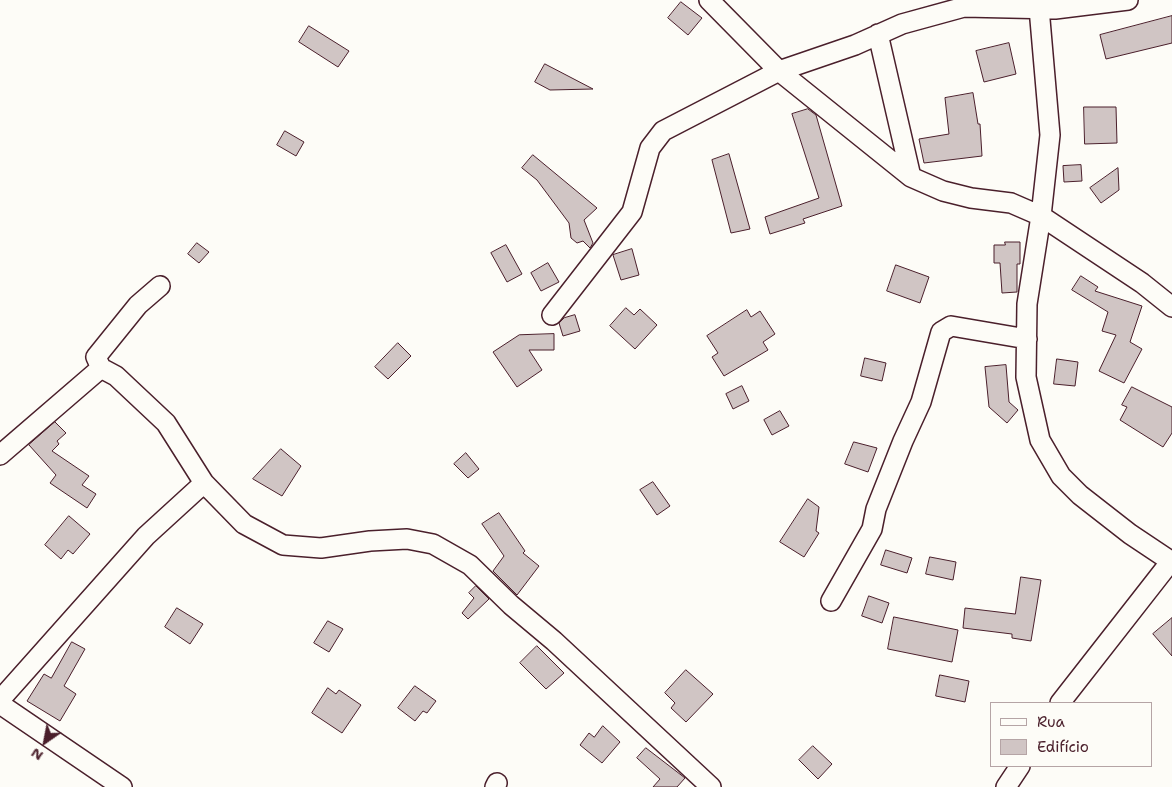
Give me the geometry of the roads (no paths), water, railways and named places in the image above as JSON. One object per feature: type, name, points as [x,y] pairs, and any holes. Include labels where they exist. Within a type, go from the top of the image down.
[{"type":"street","points":[[552,315],[632,212],[650,148],[663,131],[778,71],[961,3],[1037,4],[1055,9],[1128,0]]},
{"type":"street","points":[[717,2],[778,71],[910,177],[943,191],[971,198],[1011,202],[1041,216],[1142,284],[1172,307]]},
{"type":"street","points":[[1037,4],[1050,135],[1041,216],[1027,304],[1026,377],[1040,440],[1060,476],[1080,495],[1130,534],[1172,562],[1061,702]]},
{"type":"street","points":[[878,34],[910,177]]},
{"type":"street","points":[[160,286],[138,305],[96,357],[101,368],[116,376],[166,423],[204,483],[244,524],[283,545],[321,548],[370,541],[407,539],[433,544],[470,564],[511,605],[554,641],[711,787]]},
{"type":"street","points":[[830,602],[872,529],[876,509],[921,402],[942,332],[951,326],[956,326],[1027,339]]},
{"type":"street","points":[[0,455],[101,368]]},
{"type":"street","points":[[0,700],[146,536],[204,483]]},
{"type":"street","points":[[0,704],[122,787]]},
{"type":"street","points":[[1006,787],[1019,767]]}]
